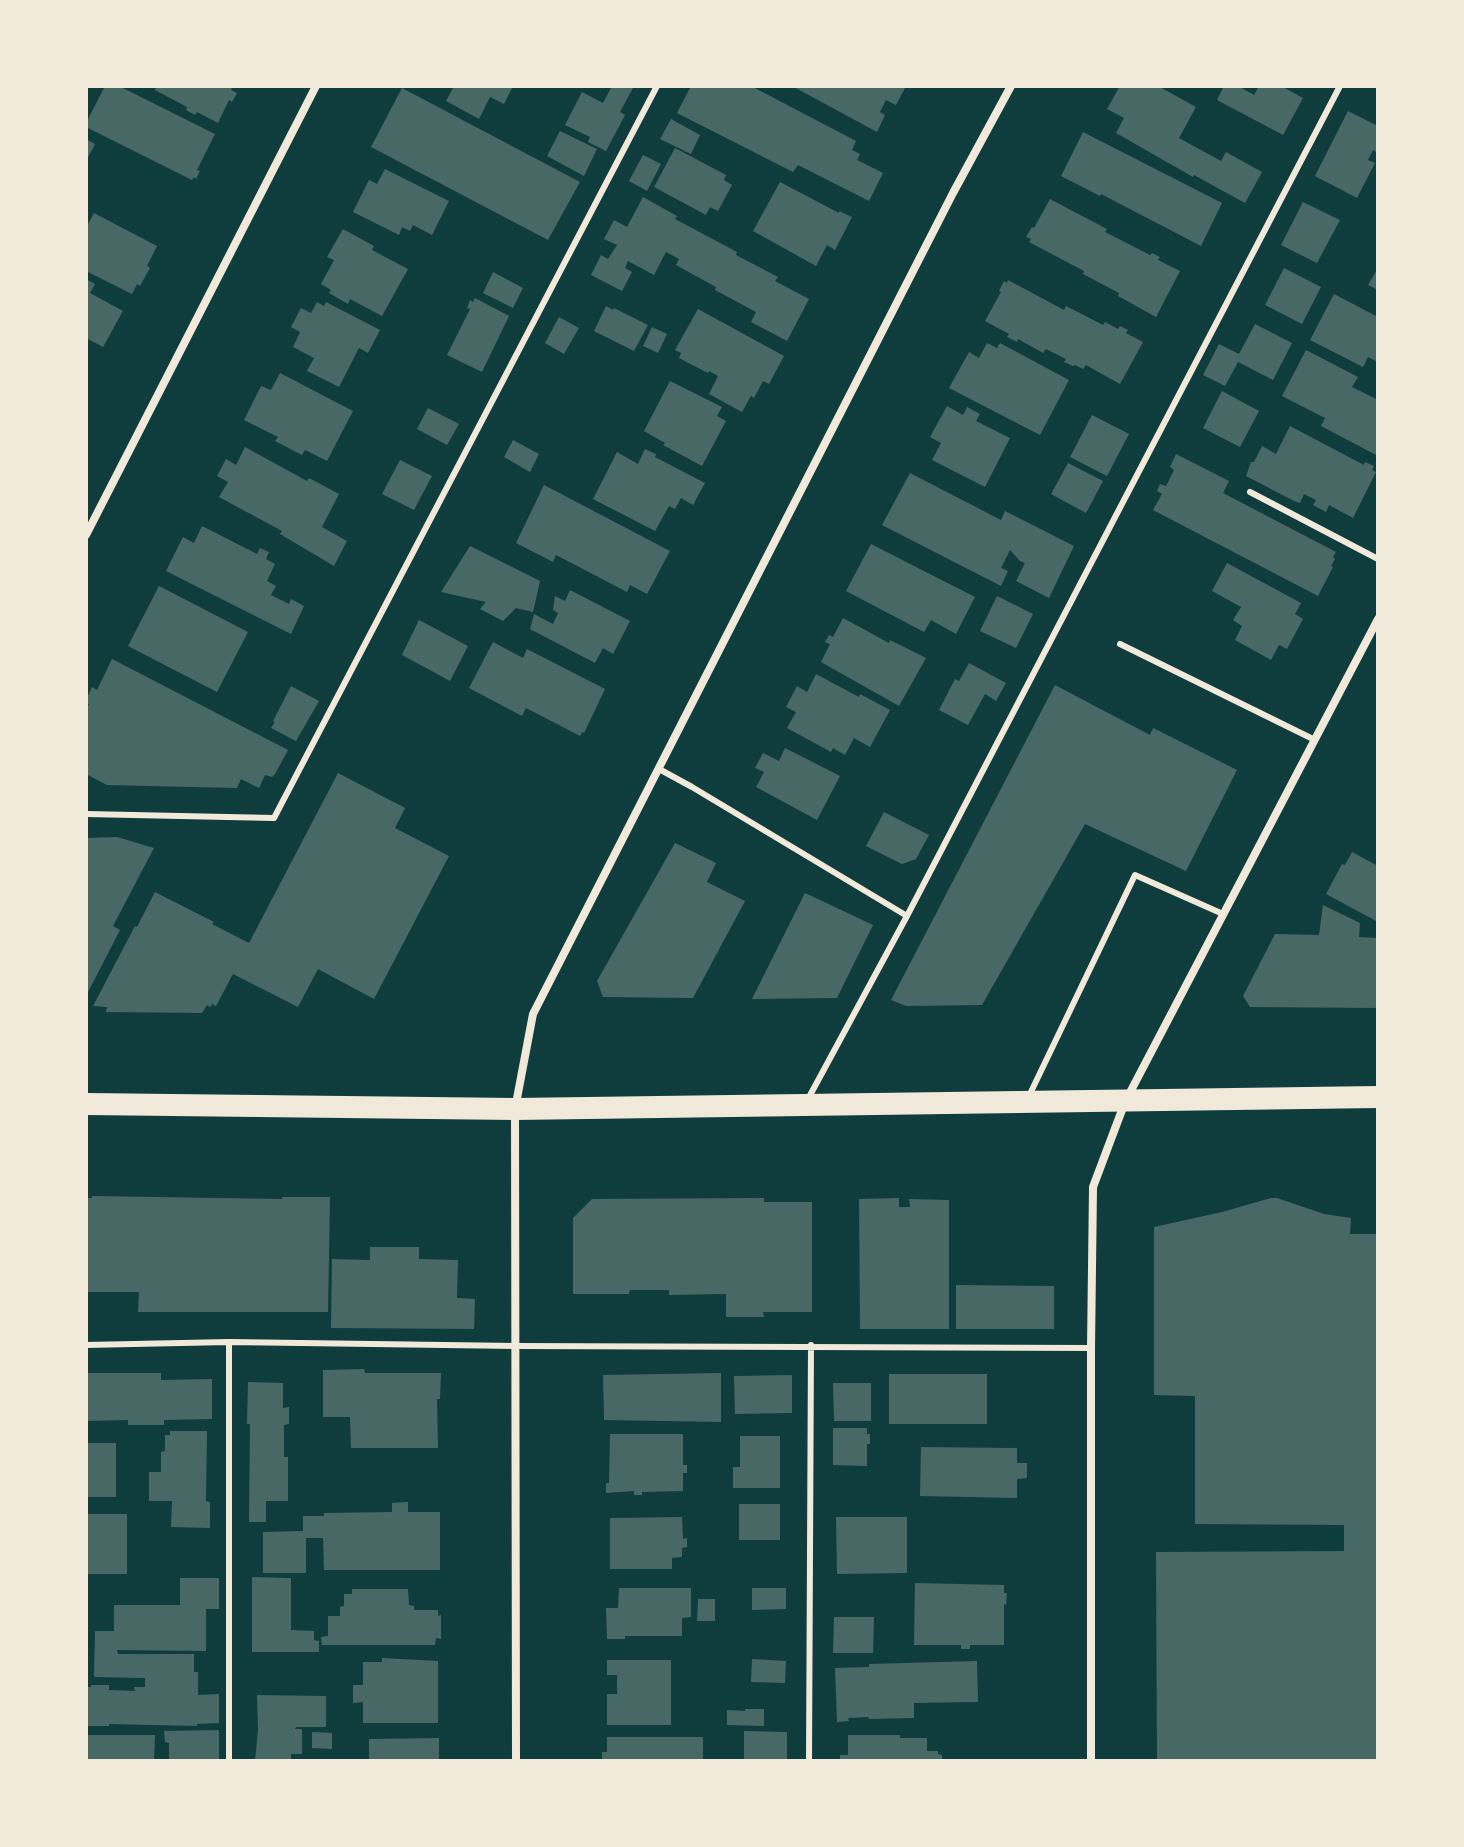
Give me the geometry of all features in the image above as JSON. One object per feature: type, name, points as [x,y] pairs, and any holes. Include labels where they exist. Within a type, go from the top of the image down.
[{"type":"highway","points":[[86,1104],[515,1109],[1378,1097]]},
{"type":"street","points":[[86,535],[316,86]]},
{"type":"street","points":[[516,1761],[515,1109],[533,1014],[953,193],[1011,86]]},
{"type":"street","points":[[1091,1761],[1093,1187],[1125,1102],[1378,619]]},
{"type":"lane","points":[[86,814],[274,818],[657,86]]},
{"type":"lane","points":[[804,1106],[907,916],[1340,86]]},
{"type":"lane","points":[[1250,492],[1378,559]]},
{"type":"lane","points":[[1120,644],[1315,740]]},
{"type":"lane","points":[[659,769],[907,916]]},
{"type":"lane","points":[[1026,1103],[1135,875],[1223,914]]},
{"type":"lane","points":[[86,1345],[229,1342],[1091,1348]]},
{"type":"lane","points":[[229,1342],[229,1761]]},
{"type":"lane","points":[[809,1761],[811,1345]]},
{"type":"building","points":[[105,86],[119,86],[215,134],[197,170],[200,171],[196,179],[194,177],[192,180],[86,127]]},
{"type":"building","points":[[157,86],[233,86],[231,90],[237,93],[232,102],[229,100],[218,123],[186,110],[187,107],[155,90]]},
{"type":"building","points":[[448,86],[513,86],[504,104],[490,97],[479,119],[446,101],[453,88]]},
{"type":"building","points":[[612,86],[634,86],[620,112],[625,115],[606,151],[588,142],[590,137],[565,125],[582,92],[603,103]]},
{"type":"building","points":[[691,86],[751,86],[856,141],[852,150],[860,154],[857,160],[883,173],[869,201],[798,165],[793,172],[677,113]]},
{"type":"building","points":[[792,86],[906,86],[896,105],[886,100],[880,112],[885,115],[877,132]]},
{"type":"building","points":[[1120,86],[1158,86],[1196,107],[1179,138],[1221,161],[1226,152],[1262,172],[1245,203],[1116,133],[1124,118],[1107,109]]},
{"type":"building","points":[[1224,86],[1238,86],[1254,95],[1259,86],[1281,86],[1303,98],[1283,135],[1217,100]]},
{"type":"building","points":[[402,88],[580,182],[548,240],[371,147]]},
{"type":"building","points":[[1348,111],[1378,126],[1378,153],[1373,150],[1368,160],[1375,163],[1357,198],[1315,176]]},
{"type":"building","points":[[671,119],[700,135],[691,154],[660,139]]},
{"type":"building","points":[[560,131],[597,149],[584,176],[547,156]]},
{"type":"building","points":[[1083,132],[1222,203],[1201,246],[1061,176]]},
{"type":"building","points":[[86,139],[95,144],[86,161]]},
{"type":"building","points":[[675,148],[726,175],[724,180],[732,185],[718,211],[710,207],[706,215],[654,187]]},
{"type":"building","points":[[643,155],[661,164],[647,191],[629,181]]},
{"type":"building","points":[[385,169],[449,201],[432,235],[413,225],[410,231],[402,227],[399,235],[353,212],[369,180],[377,184]]},
{"type":"building","points":[[780,182],[852,217],[835,250],[827,245],[816,266],[753,231]]},
{"type":"building","points":[[643,197],[677,216],[675,219],[778,277],[775,281],[809,299],[787,341],[751,322],[756,312],[676,265],[679,259],[666,252],[654,275],[628,261],[625,268],[632,272],[622,291],[591,275],[601,255],[608,259],[617,245],[604,239],[614,220],[627,227]]},
{"type":"building","points":[[1050,199],[1107,229],[1105,232],[1160,257],[1158,260],[1180,271],[1156,317],[1083,274],[1084,271],[1029,242],[1031,239],[1026,237]]},
{"type":"building","points":[[1303,202],[1340,220],[1317,263],[1281,245]]},
{"type":"building","points":[[94,213],[157,246],[147,266],[150,268],[132,294],[86,271],[86,228]]},
{"type":"building","points":[[343,229],[374,246],[372,250],[408,269],[382,316],[350,299],[348,304],[329,293],[331,290],[321,284],[334,260],[327,257]]},
{"type":"building","points":[[1284,268],[1321,287],[1302,324],[1265,305]]},
{"type":"building","points":[[1378,268],[1378,290],[1368,285]]},
{"type":"building","points":[[493,272],[523,288],[513,308],[483,293]]},
{"type":"building","points":[[86,279],[95,284],[90,293],[123,311],[103,347],[86,338]]},
{"type":"building","points":[[1008,280],[1064,310],[1066,306],[1103,325],[1105,322],[1118,329],[1120,326],[1143,342],[1120,384],[1086,365],[1083,369],[1073,366],[1046,349],[1043,353],[1018,339],[1017,342],[985,321],[1004,281],[1007,283]]},
{"type":"building","points":[[1334,294],[1378,317],[1378,362],[1368,357],[1363,367],[1310,340]]},
{"type":"building","points":[[475,298],[509,316],[482,372],[447,355],[470,309],[467,308],[470,300],[473,302]]},
{"type":"building","points":[[317,302],[324,306],[326,302],[380,330],[368,353],[359,348],[339,387],[307,371],[314,358],[293,347],[300,332],[291,327],[301,308],[311,313]]},
{"type":"building","points":[[606,306],[648,325],[634,351],[594,331]]},
{"type":"building","points":[[698,309],[784,356],[769,384],[763,381],[742,412],[709,394],[718,376],[679,358],[681,353],[675,350]]},
{"type":"building","points":[[559,317],[579,328],[564,354],[545,343]]},
{"type":"building","points":[[1255,324],[1292,343],[1273,380],[1238,362],[1225,386],[1203,375],[1219,344],[1239,354]]},
{"type":"building","points":[[652,327],[667,334],[658,353],[643,346]]},
{"type":"building","points":[[987,343],[997,348],[1000,343],[1069,380],[1040,435],[949,388],[969,352],[979,358]]},
{"type":"building","points":[[1306,350],[1358,377],[1352,387],[1378,400],[1378,456],[1321,426],[1325,418],[1282,396]]},
{"type":"building","points":[[280,373],[353,411],[327,461],[305,450],[302,455],[275,441],[278,437],[244,420],[261,386],[271,390]]},
{"type":"building","points":[[670,381],[722,407],[717,416],[726,421],[702,466],[644,431]]},
{"type":"building","points":[[1222,391],[1259,411],[1240,447],[1203,428]]},
{"type":"building","points":[[947,406],[963,415],[967,407],[980,414],[976,421],[1010,438],[985,487],[932,460],[941,443],[930,437]]},
{"type":"building","points":[[428,408],[459,424],[447,445],[417,429]]},
{"type":"building","points":[[1092,415],[1129,434],[1107,476],[1070,457]]},
{"type":"building","points":[[1290,426],[1364,465],[1365,462],[1374,466],[1372,470],[1376,472],[1353,518],[1329,505],[1326,512],[1313,505],[1316,500],[1304,494],[1300,503],[1294,501],[1246,476],[1262,446],[1276,454]]},
{"type":"building","points":[[513,440],[539,454],[530,472],[504,457]]},
{"type":"building","points":[[245,447],[307,481],[309,478],[339,494],[322,527],[347,541],[334,566],[280,534],[282,531],[219,497],[228,482],[217,476],[226,459],[236,465]]},
{"type":"building","points":[[645,449],[705,483],[693,505],[681,498],[675,509],[669,506],[655,531],[593,499],[617,452],[638,464]]},
{"type":"building","points":[[1176,454],[1229,481],[1223,493],[1336,552],[1333,567],[1318,596],[1153,510],[1162,494],[1157,491],[1160,484],[1166,486],[1174,470],[1170,467]]},
{"type":"building","points":[[400,460],[432,476],[414,510],[382,494]]},
{"type":"building","points":[[1068,463],[1103,481],[1086,513],[1051,494]]},
{"type":"building","points":[[910,473],[1001,520],[1005,511],[1074,546],[1049,598],[1016,581],[1025,563],[1010,550],[1001,568],[1008,571],[1001,586],[882,525]]},
{"type":"building","points":[[544,485],[670,551],[647,594],[630,585],[627,592],[556,555],[553,562],[516,543]]},
{"type":"building","points":[[202,526],[257,554],[260,548],[269,552],[266,559],[275,564],[267,581],[276,586],[271,595],[289,604],[291,599],[304,606],[291,634],[166,571],[183,537],[194,543]]},
{"type":"building","points":[[871,544],[975,597],[956,634],[931,620],[924,632],[846,591]]},
{"type":"building","points":[[470,546],[540,581],[533,612],[516,608],[503,621],[480,609],[486,602],[441,592]]},
{"type":"building","points":[[1227,563],[1301,603],[1295,614],[1303,619],[1287,649],[1279,645],[1271,660],[1235,640],[1242,626],[1233,620],[1241,607],[1212,591]]},
{"type":"building","points":[[159,586],[248,632],[217,692],[128,646]]},
{"type":"building","points":[[570,590],[630,621],[613,654],[603,648],[595,663],[530,629],[534,614],[553,624],[558,613],[553,610],[555,596],[565,601]]},
{"type":"building","points":[[997,596],[1033,614],[1016,648],[980,631]]},
{"type":"building","points":[[843,618],[889,643],[890,640],[926,658],[899,706],[821,662],[830,644],[825,642],[829,635],[833,637]]},
{"type":"building","points":[[419,620],[468,646],[450,681],[402,655]]},
{"type":"building","points":[[493,642],[523,658],[527,649],[605,689],[584,733],[580,736],[526,708],[522,716],[469,688]]},
{"type":"building","points":[[112,659],[288,750],[275,774],[272,777],[265,775],[259,788],[241,779],[237,788],[107,785],[86,774],[86,711],[89,704],[86,700],[92,687],[97,690]]},
{"type":"building","points":[[969,663],[1006,683],[996,701],[985,694],[968,725],[939,710],[955,679],[959,681]]},
{"type":"building","points":[[816,674],[890,710],[870,747],[854,738],[845,755],[833,748],[831,752],[787,728],[796,712],[786,707],[797,686],[807,692]]},
{"type":"building","points":[[1055,685],[1150,735],[1153,728],[1237,770],[1186,871],[1085,824],[982,1005],[906,1006],[891,1000]]},
{"type":"building","points":[[291,686],[319,701],[296,741],[271,728]]},
{"type":"building","points":[[785,748],[840,776],[817,820],[756,787],[764,772],[755,768],[763,753],[779,761]]},
{"type":"building","points":[[338,773],[405,808],[395,828],[449,856],[374,999],[318,969],[298,1007],[233,974],[216,1006],[207,1005],[202,1013],[106,1012],[107,1007],[93,1006],[155,892],[249,943]]},
{"type":"building","points":[[884,812],[929,835],[916,859],[902,864],[866,846]]},
{"type":"building","points":[[117,837],[154,848],[113,926],[120,930],[86,996],[86,838]]},
{"type":"building","points":[[675,843],[716,863],[707,882],[745,901],[693,998],[603,997],[597,981]]},
{"type":"building","points":[[1352,852],[1378,866],[1378,922],[1326,894]]},
{"type":"building","points":[[805,893],[873,925],[837,998],[752,999]]},
{"type":"building","points":[[1323,905],[1360,923],[1359,937],[1378,938],[1378,1008],[1250,1007],[1243,996],[1275,934],[1319,935]]},
{"type":"building","points":[[330,1197],[328,1312],[138,1312],[139,1292],[86,1292],[86,1198]]},
{"type":"building","points":[[764,1198],[764,1202],[812,1202],[812,1312],[763,1312],[764,1317],[726,1317],[726,1294],[669,1295],[669,1290],[630,1290],[629,1294],[573,1294],[573,1218],[592,1199]]},
{"type":"building","points":[[899,1198],[899,1207],[910,1207],[909,1199],[949,1200],[949,1329],[860,1329],[859,1199]]},
{"type":"building","points":[[1271,1198],[1324,1214],[1351,1218],[1350,1234],[1378,1234],[1378,1761],[1157,1761],[1156,1552],[1344,1551],[1344,1525],[1195,1524],[1195,1396],[1154,1395],[1154,1227]]},
{"type":"building","points":[[370,1247],[419,1247],[419,1259],[458,1260],[457,1298],[475,1299],[474,1329],[331,1328],[332,1259],[370,1260]]},
{"type":"building","points":[[956,1285],[1054,1286],[1054,1329],[956,1329]]},
{"type":"building","points":[[364,1369],[365,1373],[441,1373],[440,1399],[437,1399],[438,1448],[351,1448],[350,1417],[323,1417],[323,1370]]},
{"type":"building","points":[[86,1373],[161,1373],[161,1380],[212,1379],[212,1419],[164,1420],[164,1425],[128,1425],[128,1420],[86,1421]]},
{"type":"building","points":[[721,1373],[721,1422],[604,1420],[603,1375]]},
{"type":"building","points":[[889,1374],[987,1374],[987,1424],[889,1424]]},
{"type":"building","points":[[792,1375],[792,1413],[735,1414],[734,1376]]},
{"type":"building","points":[[248,1382],[283,1383],[283,1408],[289,1407],[289,1424],[284,1425],[288,1501],[266,1501],[266,1522],[249,1522]]},
{"type":"building","points":[[833,1383],[871,1383],[871,1421],[834,1421]]},
{"type":"building","points":[[833,1428],[867,1428],[870,1444],[867,1444],[867,1466],[833,1465]]},
{"type":"building","points":[[170,1431],[207,1431],[206,1501],[210,1502],[210,1528],[171,1527],[172,1501],[149,1501],[149,1472],[161,1472],[161,1452],[165,1451],[165,1435],[170,1435]]},
{"type":"building","points":[[610,1434],[683,1434],[683,1465],[687,1465],[687,1473],[683,1473],[683,1491],[642,1492],[642,1495],[634,1495],[634,1491],[606,1493]]},
{"type":"building","points":[[740,1436],[780,1436],[780,1488],[733,1488],[733,1467],[740,1467]]},
{"type":"building","points":[[86,1443],[116,1443],[116,1497],[86,1497]]},
{"type":"building","points":[[921,1447],[1017,1448],[1017,1463],[1027,1463],[1027,1478],[1017,1479],[1017,1498],[920,1496]]},
{"type":"building","points":[[408,1502],[408,1512],[440,1512],[440,1570],[324,1570],[323,1538],[306,1538],[306,1573],[263,1573],[263,1532],[303,1531],[303,1516],[392,1512],[392,1503]]},
{"type":"building","points":[[739,1504],[780,1504],[780,1540],[739,1540]]},
{"type":"building","points":[[86,1514],[127,1514],[127,1574],[86,1574]]},
{"type":"building","points":[[682,1517],[683,1539],[687,1538],[687,1547],[682,1548],[682,1557],[672,1558],[672,1569],[610,1569],[610,1518]]},
{"type":"building","points":[[836,1517],[907,1517],[907,1573],[837,1574]]},
{"type":"building","points":[[252,1577],[291,1578],[291,1630],[314,1631],[314,1640],[319,1641],[319,1652],[252,1652]]},
{"type":"building","points":[[180,1578],[219,1578],[219,1609],[206,1609],[206,1651],[117,1650],[118,1654],[194,1654],[198,1695],[219,1694],[219,1723],[197,1726],[86,1726],[86,1687],[109,1685],[109,1690],[135,1691],[134,1687],[145,1687],[145,1678],[94,1677],[95,1631],[114,1631],[114,1605],[180,1605]]},
{"type":"building","points":[[915,1583],[1004,1585],[1004,1593],[1007,1593],[1004,1645],[970,1645],[970,1649],[961,1649],[961,1645],[914,1645]]},
{"type":"building","points":[[619,1588],[691,1588],[691,1617],[682,1618],[682,1636],[607,1639],[606,1608],[618,1608]]},
{"type":"building","points":[[752,1588],[786,1588],[786,1609],[752,1610]]},
{"type":"building","points":[[352,1589],[408,1589],[409,1605],[414,1606],[414,1610],[438,1610],[438,1616],[441,1615],[441,1639],[436,1638],[435,1645],[322,1645],[321,1637],[328,1636],[328,1616],[340,1616],[344,1594],[352,1594]]},
{"type":"building","points":[[698,1599],[715,1599],[715,1621],[697,1621]]},
{"type":"building","points":[[834,1617],[874,1617],[873,1653],[833,1653]]},
{"type":"building","points":[[382,1658],[438,1661],[438,1723],[363,1723],[363,1702],[353,1703],[353,1685],[363,1685],[363,1662],[382,1662]]},
{"type":"building","points":[[752,1659],[786,1661],[785,1683],[751,1682]]},
{"type":"building","points":[[607,1660],[671,1660],[671,1725],[607,1725],[607,1694],[617,1694],[617,1675],[607,1675]]},
{"type":"building","points":[[977,1661],[978,1702],[914,1703],[914,1718],[848,1718],[849,1721],[837,1722],[835,1668]]},
{"type":"building","points":[[257,1695],[326,1696],[326,1727],[296,1727],[302,1729],[302,1754],[291,1754],[291,1761],[255,1761]]},
{"type":"building","points":[[764,1709],[764,1726],[727,1725],[727,1710]]},
{"type":"building","points":[[219,1730],[219,1761],[169,1761],[169,1743],[165,1742],[164,1731]]},
{"type":"building","points":[[744,1731],[787,1732],[787,1761],[744,1761]]},
{"type":"building","points":[[312,1732],[332,1733],[332,1749],[312,1748]]},
{"type":"building","points":[[86,1735],[155,1735],[154,1761],[86,1761]]},
{"type":"building","points":[[848,1735],[927,1738],[927,1751],[938,1751],[942,1761],[840,1761],[840,1755],[848,1755]]},
{"type":"building","points":[[607,1737],[703,1737],[703,1761],[602,1761],[602,1752],[607,1752]]},
{"type":"building","points":[[439,1738],[439,1761],[369,1761],[369,1739]]}]
